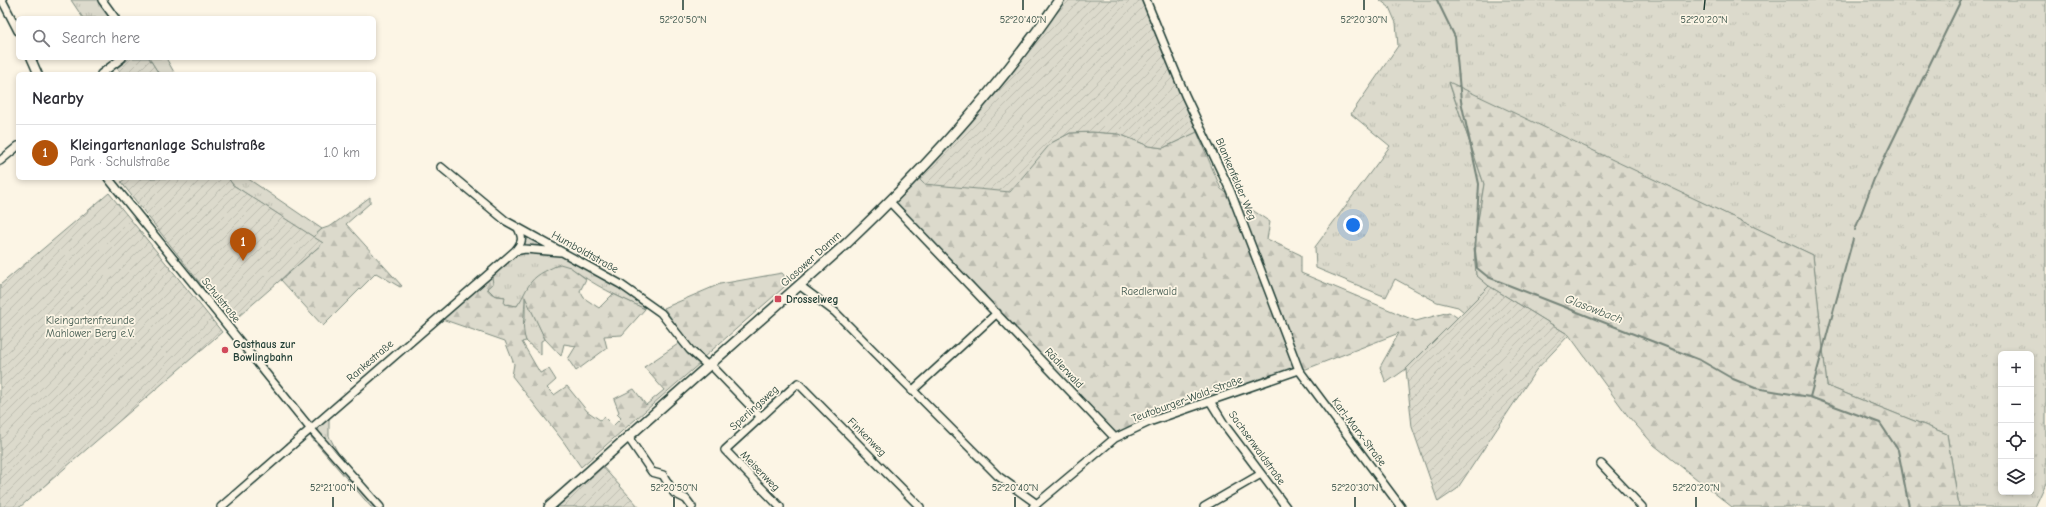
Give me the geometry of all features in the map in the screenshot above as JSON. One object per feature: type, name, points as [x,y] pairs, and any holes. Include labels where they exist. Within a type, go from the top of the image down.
[{"type":"street","points":[[2,0],[16,27]]},
{"type":"street","points":[[102,0],[114,16]]},
{"type":"street","name":"Glasower Damm","points":[[549,507],[890,202],[975,111],[1009,70],[1059,0]]},
{"type":"street","name":"Blankenfelder Weg","points":[[1146,0],[1185,95],[1230,190],[1299,370]]},
{"type":"street","points":[[32,60],[37,72]]},
{"type":"street","points":[[104,72],[119,60]]},
{"type":"street","points":[[0,161],[16,148]]},
{"type":"street","name":"Humboldtstraße","points":[[441,167],[506,221],[620,284],[661,313],[690,350],[709,365],[760,416]]},
{"type":"street","name":"Schulstraße","points":[[110,180],[310,428],[380,507]]},
{"type":"street","name":"Rädlerwald","points":[[890,202],[1115,438]]},
{"type":"street","points":[[515,250],[521,244],[522,236],[518,228]]},
{"type":"street","points":[[515,250],[525,249],[565,253]]},
{"type":"street","name":"Rankestraße","points":[[221,507],[515,250]]},
{"type":"street","points":[[799,285],[835,312],[998,476],[1035,505]]},
{"type":"street","points":[[912,391],[997,313]]},
{"type":"street","name":"Teutoburger-Wald-Straße","points":[[1035,505],[1115,438],[1148,422],[1299,370]]},
{"type":"street","name":"Karl-Marx-Straße","points":[[1299,370],[1401,507]]},
{"type":"street","name":"Sperlingsweg","points":[[725,450],[760,416],[798,383]]},
{"type":"street","name":"Finkenweg","points":[[798,383],[920,507]]},
{"type":"street","name":"Sachsenwaldstraße","points":[[1210,401],[1226,427],[1286,507]]},
{"type":"street","points":[[628,437],[652,472],[663,475],[674,493],[686,499],[692,507]]},
{"type":"street","name":"Meisenweg","points":[[725,450],[780,507]]},
{"type":"street","points":[[1601,464],[1642,507]]},
{"type":"street","points":[[1204,507],[1261,474]]},
{"type":"green space","points":[[71,0],[101,0],[113,16],[82,16]]},
{"type":"green space","points":[[1062,0],[1142,0],[1197,132],[1163,148],[1149,146],[1119,134],[1092,132],[1070,133],[1051,143],[1010,192],[924,184],[920,180],[922,173]]},
{"type":"green space","points":[[1380,0],[2046,0],[2046,483],[2035,507],[1959,507],[1947,434],[1827,386],[1813,255],[1449,83],[1484,184],[1474,245],[1476,275],[1489,286],[1464,312],[1458,307],[1437,302],[1395,279],[1386,297],[1316,268],[1315,247],[1390,146],[1351,114],[1398,46],[1396,23],[1389,7]]},
{"type":"green space","points":[[127,60],[150,60],[158,72],[120,72],[117,68]]},
{"type":"green space","points":[[150,60],[167,60],[174,72],[158,72]]},
{"type":"green space","points":[[1449,82],[1813,255],[1827,386],[1947,434],[1959,507],[1732,507],[1654,445],[1628,416],[1569,335],[1489,286],[1476,275],[1474,245],[1484,184]]},
{"type":"green space","name":"Raedlerwald","points":[[1092,132],[1119,134],[1149,146],[1163,148],[1197,132],[1221,189],[1270,222],[1267,239],[1301,255],[1301,273],[1416,321],[1449,312],[1458,318],[1406,369],[1386,383],[1380,367],[1399,333],[1301,371],[1114,435],[895,201],[922,173],[1051,143],[1070,133]]},
{"type":"green space","points":[[124,180],[229,180],[233,185],[323,243],[231,323],[121,182]]},
{"type":"green space","points":[[229,180],[250,180],[322,229],[313,237],[233,185]]},
{"type":"green space","name":"Kleingartenfreunde Mahlower Berg e.V.","points":[[109,193],[222,332],[20,507],[0,507],[0,285]]},
{"type":"green space","points":[[370,197],[370,203],[346,224],[402,286],[400,287],[376,273],[323,326],[281,280],[323,243],[313,237],[322,229],[331,226]]},
{"type":"green space","points":[[531,237],[573,263],[622,288],[639,301],[645,309],[597,285],[570,267],[525,296],[517,306],[503,304],[505,297],[494,295],[487,288],[486,278],[524,239]]},
{"type":"green space","points":[[560,264],[570,267],[586,279],[580,291],[584,298],[599,308],[613,294],[645,309],[622,335],[604,336],[607,348],[576,371],[568,359],[576,346],[564,344],[561,356],[545,339],[525,297],[523,325],[526,341],[522,342],[540,373],[549,369],[556,380],[547,388],[554,395],[567,386],[587,411],[600,420],[604,417],[613,426],[621,418],[617,414],[619,412],[614,399],[634,389],[646,405],[664,390],[644,367],[681,342],[700,363],[581,467],[563,441],[512,376],[514,364],[505,341],[439,318],[486,278],[492,277],[493,284],[487,288],[488,291],[494,295],[505,297],[504,304],[517,306],[529,285],[537,276]]},
{"type":"green space","points":[[782,273],[790,282],[704,357],[692,348],[664,308],[720,284]]},
{"type":"green space","points":[[1489,286],[1569,335],[1536,370],[1457,489],[1438,502],[1412,427],[1406,369]]},
{"type":"green space","points":[[525,296],[545,339],[541,341],[541,355],[526,341],[522,331],[525,320]]},
{"type":"green space","points":[[329,415],[329,436],[338,453],[319,433],[318,424]]},
{"type":"green space","points":[[310,436],[313,437],[374,507],[371,507]]},
{"type":"green space","points":[[601,465],[639,507],[553,507]]},
{"type":"waterway","name":"Glasowbach","points":[[1437,0],[1455,37],[1461,101],[1479,184],[1475,251],[1477,268],[1488,277],[1700,360],[1733,379],[1755,388],[1810,397],[1880,423],[1898,450],[1909,507]]},
{"type":"waterway","points":[[1855,230],[1874,179],[1961,0]]},
{"type":"waterway","points":[[1810,397],[1853,239]]},
{"type":"place","name":"Kleingartenanlage Schulstraße","points":[[243,261]]},
{"type":"place","name":"Drosselweg","points":[[778,299]]},
{"type":"place","name":"Gasthaus zur Bowlingbahn","points":[[225,350]]}]
